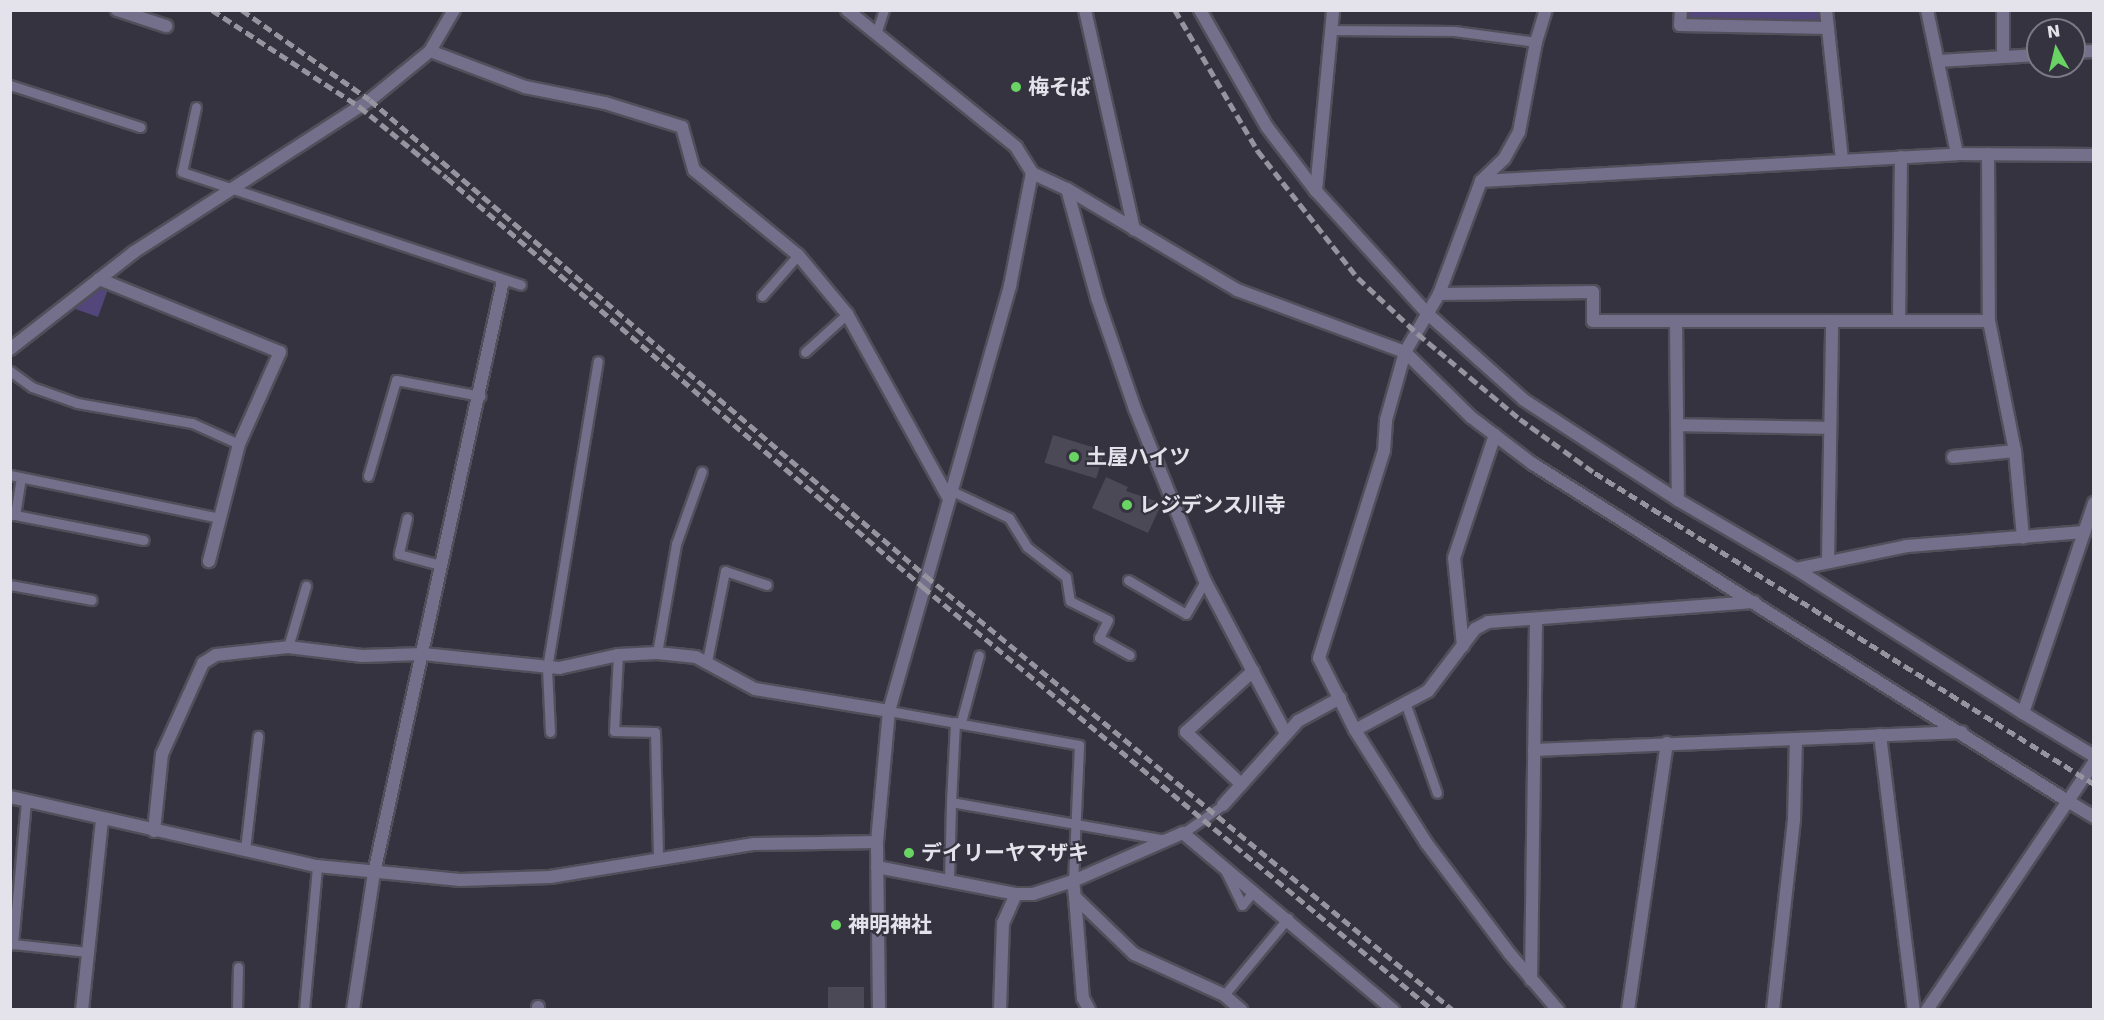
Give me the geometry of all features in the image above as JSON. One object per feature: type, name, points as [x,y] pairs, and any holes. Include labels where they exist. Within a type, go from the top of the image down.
[{"type":"street","points":[[117,10],[166,26]]},
{"type":"street","points":[[10,349],[134,252],[360,107],[430,51],[454,10]]},
{"type":"street","points":[[848,10],[1016,147],[1032,172],[1067,189],[1237,290],[1405,352],[1495,435],[1533,464],[2094,817]]},
{"type":"street","points":[[1085,10],[1134,230]]},
{"type":"street","points":[[1200,10],[1268,127],[1316,191],[1429,315],[1524,400],[1678,500],[1796,569],[2094,756]]},
{"type":"street","points":[[1316,191],[1333,10]]},
{"type":"street","points":[[1546,10],[1536,42],[1519,132],[1504,159],[1481,181],[1439,294],[1429,315],[1405,352],[1386,420],[1384,450],[1319,658],[1355,730],[1427,844],[1531,980],[1558,1010]]},
{"type":"street","points":[[1682,10],[1680,25],[1828,28]]},
{"type":"street","points":[[1826,10],[1842,160]]},
{"type":"street","points":[[1927,10],[1957,154]]},
{"type":"street","points":[[2003,10],[2003,57]]},
{"type":"street","points":[[430,51],[525,87],[605,104],[682,127],[694,170],[798,255],[847,314],[950,495]]},
{"type":"street","points":[[1938,61],[2026,56]]},
{"type":"street","points":[[1481,181],[1957,154],[2094,155]]},
{"type":"street","points":[[1988,154],[1989,321],[2015,451],[2023,538]]},
{"type":"street","points":[[1899,321],[1901,157]]},
{"type":"street","points":[[879,1010],[877,842],[889,711],[1010,286],[1032,172]]},
{"type":"street","points":[[1067,189],[1097,298],[1135,409],[1206,581],[1286,734]]},
{"type":"street","points":[[99,279],[280,352],[239,444],[209,561]]},
{"type":"street","points":[[353,1010],[375,873],[440,566],[481,396],[503,281]]},
{"type":"street","points":[[1439,294],[1593,292],[1593,321],[1989,321]]},
{"type":"street","points":[[1676,321],[1678,500]]},
{"type":"street","points":[[1828,561],[1832,321]]},
{"type":"street","points":[[1677,424],[1830,428]]},
{"type":"street","points":[[1462,646],[1454,558],[1495,435]]},
{"type":"street","points":[[1953,457],[2015,451]]},
{"type":"street","points":[[2023,713],[2094,503]]},
{"type":"street","points":[[1796,569],[1907,546],[2084,532]]},
{"type":"street","points":[[1355,730],[1406,705],[1428,691],[1475,629],[1488,622],[1754,602]]},
{"type":"street","points":[[1531,980],[1536,619]]},
{"type":"street","points":[[154,831],[162,754],[203,663],[216,655],[288,647],[362,656],[423,654],[547,668],[618,655],[657,653],[707,661],[755,689],[889,711]]},
{"type":"street","points":[[1241,784],[1186,732],[1253,671]]},
{"type":"street","points":[[1223,805],[1298,721],[1340,698]]},
{"type":"street","points":[[1534,750],[1962,732]]},
{"type":"street","points":[[1880,735],[1914,1010]]},
{"type":"street","points":[[1773,1010],[1794,820],[1796,739]]},
{"type":"street","points":[[1628,1010],[1667,743]]},
{"type":"street","points":[[1927,1010],[2066,800],[2094,762]]},
{"type":"street","points":[[10,797],[102,820],[317,866],[460,880],[550,878],[658,857],[754,844],[877,842]]},
{"type":"street","points":[[82,1010],[102,820]]},
{"type":"street","points":[[877,867],[1016,894],[1033,894],[1073,881],[1183,833],[1288,918],[1394,1010]]},
{"type":"street","points":[[1073,881],[1083,998],[1089,1010]]},
{"type":"street","points":[[1000,1010],[1003,923],[1016,894]]},
{"type":"street","points":[[1075,897],[1134,954],[1224,995],[1241,1010]]},
{"type":"lane","points":[[876,34],[884,10]]},
{"type":"lane","points":[[1331,30],[1454,31],[1536,42]]},
{"type":"lane","points":[[10,85],[140,127]]},
{"type":"lane","points":[[196,107],[182,172],[503,281],[521,285]]},
{"type":"lane","points":[[762,296],[798,255]]},
{"type":"lane","points":[[805,352],[847,314]]},
{"type":"lane","points":[[550,732],[547,668],[598,361]]},
{"type":"lane","points":[[10,371],[32,387],[77,403],[192,423],[239,444]]},
{"type":"lane","points":[[368,476],[396,380],[481,396]]},
{"type":"lane","points":[[657,653],[676,544],[702,471]]},
{"type":"lane","points":[[10,475],[220,518]]},
{"type":"lane","points":[[21,477],[13,515],[144,540]]},
{"type":"lane","points":[[950,495],[1009,518],[1028,547],[1066,577],[1070,600],[1108,620],[1099,638],[1130,655]]},
{"type":"lane","points":[[407,518],[399,554],[440,566]]},
{"type":"lane","points":[[707,661],[725,571],[767,585]]},
{"type":"lane","points":[[1128,580],[1186,614],[1206,581]]},
{"type":"lane","points":[[10,585],[92,600]]},
{"type":"lane","points":[[288,647],[306,586]]},
{"type":"lane","points":[[618,655],[614,731],[656,732],[658,857]]},
{"type":"lane","points":[[949,880],[951,802],[958,722],[979,655]]},
{"type":"lane","points":[[1406,705],[1437,794]]},
{"type":"lane","points":[[889,711],[1079,745],[1073,881]]},
{"type":"lane","points":[[245,850],[258,736]]},
{"type":"lane","points":[[26,801],[13,944],[88,952]]},
{"type":"lane","points":[[951,802],[1166,840]]},
{"type":"lane","points":[[1183,833],[1223,805]]},
{"type":"lane","points":[[1222,865],[1242,905],[1254,891]]},
{"type":"lane","points":[[304,1010],[317,866]]},
{"type":"lane","points":[[1224,995],[1288,918]]},
{"type":"lane","points":[[237,1010],[238,967]]},
{"type":"shaded area","points":[[1826,10],[1828,28],[1680,25],[1681,11]]},
{"type":"shaded area","points":[[99,279],[110,284],[98,317],[64,305]]},
{"type":"building","name":"土屋ハイツ","points":[[1053,435],[1105,451],[1096,479],[1045,463]]},
{"type":"building","name":"レジデンス川寺","points":[[1106,477],[1128,487],[1126,491],[1162,503],[1148,533],[1092,508]]},
{"type":"building","points":[[828,987],[864,987],[864,1010],[828,1010]]},
{"type":"railway","points":[[212,10],[360,107],[447,178],[923,587],[1433,1010]]},
{"type":"railway","points":[[242,10],[370,100],[926,576],[1453,1010]]},
{"type":"railway","points":[[1175,10],[1258,151],[1358,278],[1418,334],[1520,419],[1595,473],[2094,784]]},
{"type":"place","name":"梅そば","points":[[1016,87]]},
{"type":"place","name":"土屋ハイツ","points":[[1074,457]]},
{"type":"place","name":"レジデンス川寺","points":[[1127,505]]},
{"type":"place","name":"デイリーヤマザキ","points":[[909,853]]},
{"type":"place","name":"神明神社","points":[[836,925]]}]
